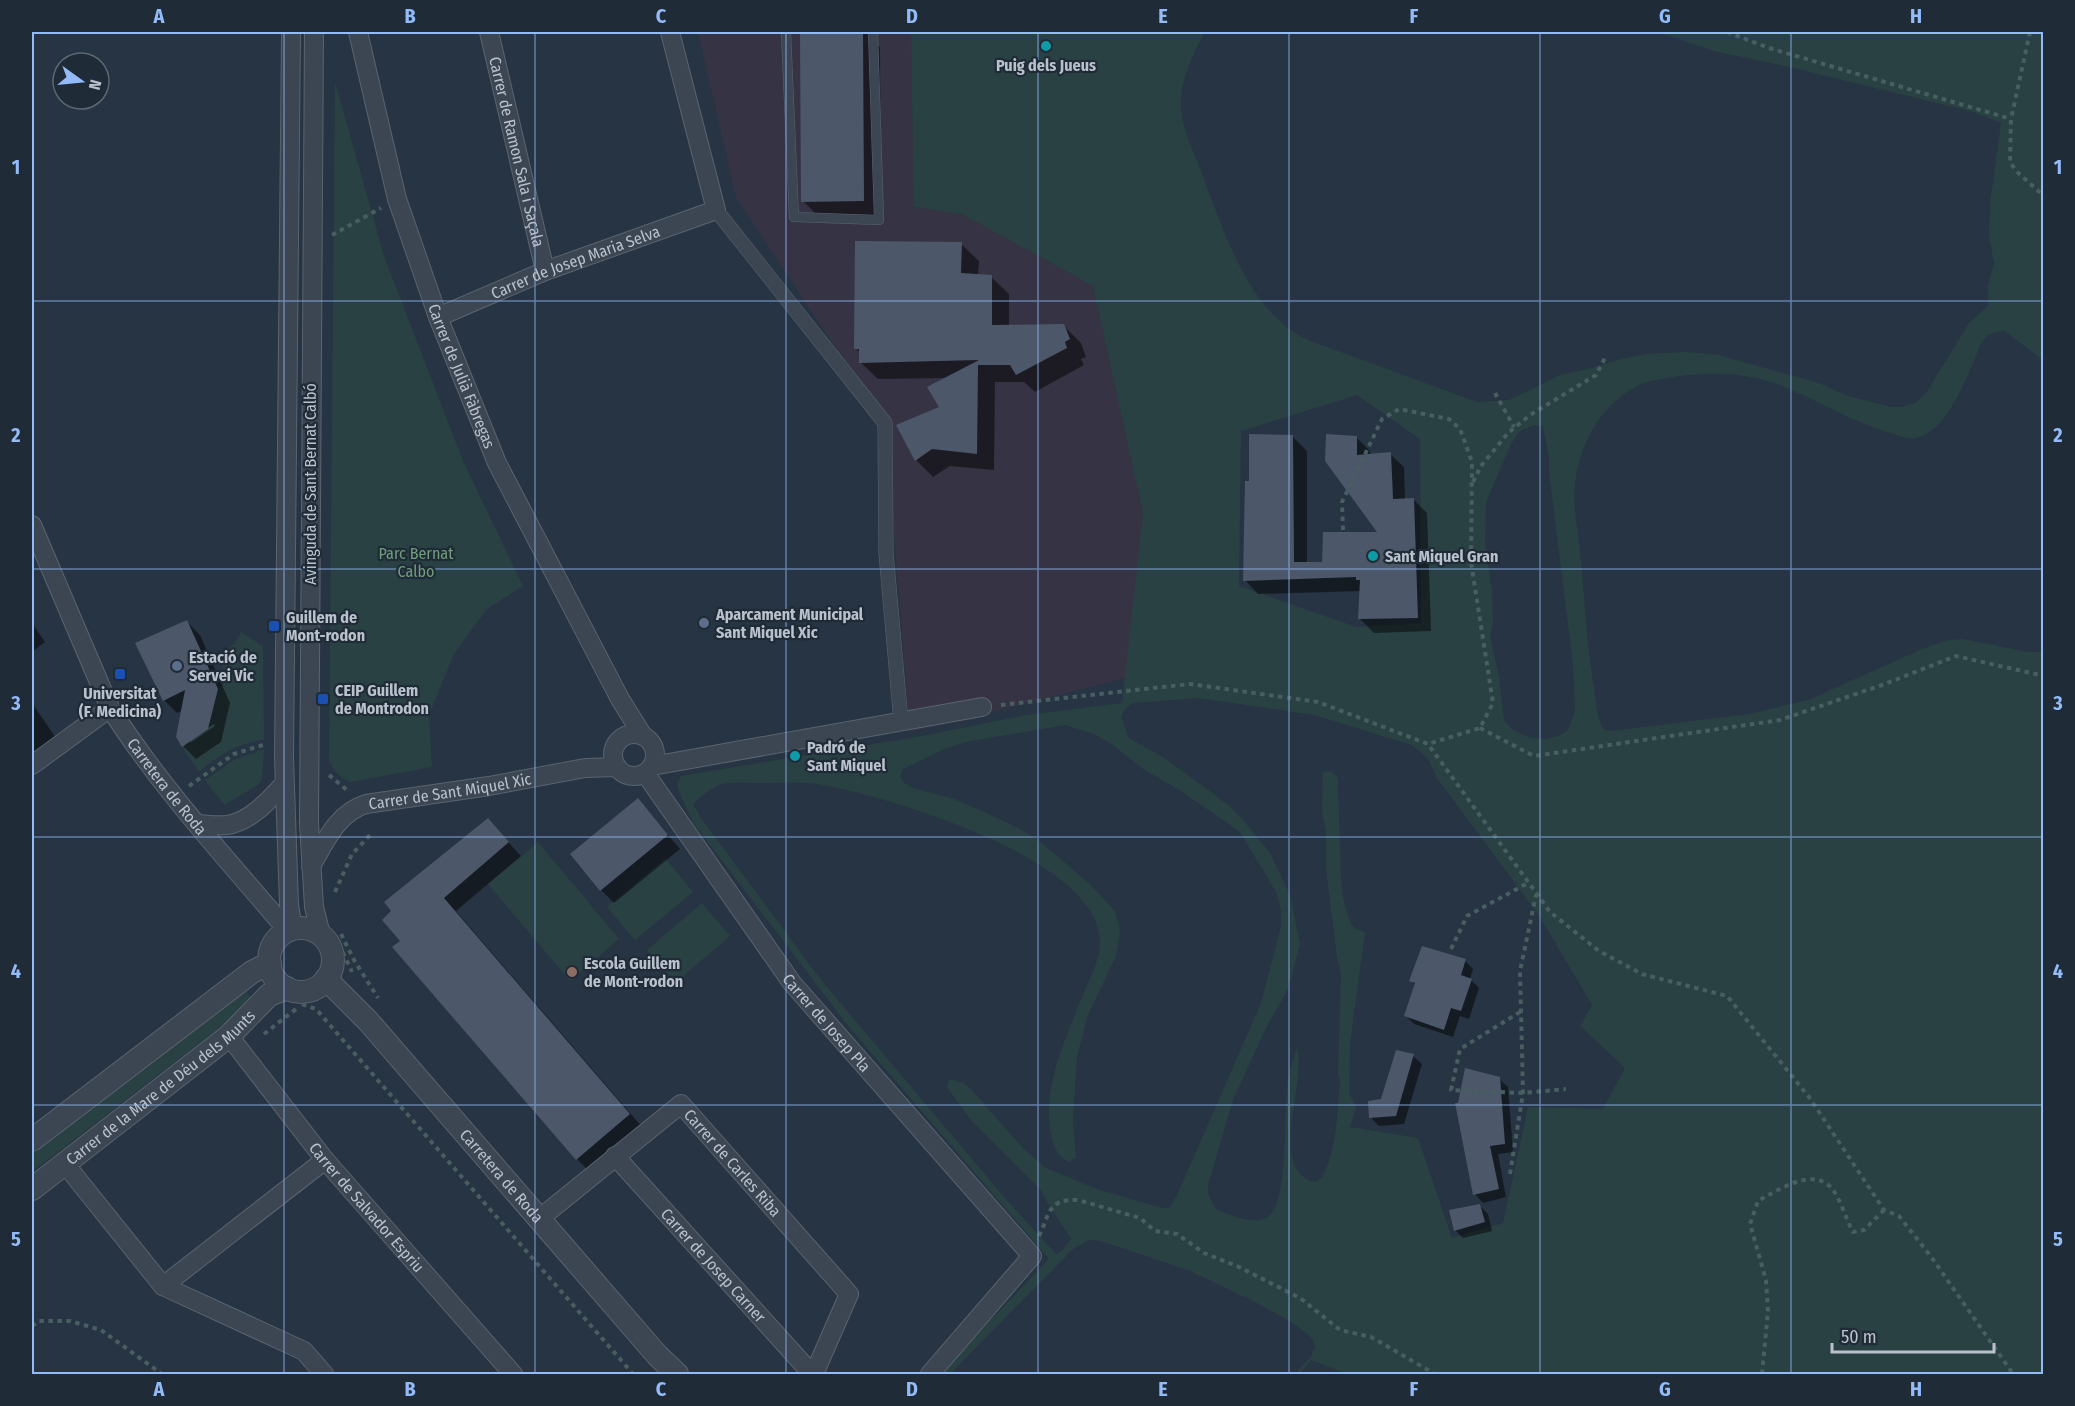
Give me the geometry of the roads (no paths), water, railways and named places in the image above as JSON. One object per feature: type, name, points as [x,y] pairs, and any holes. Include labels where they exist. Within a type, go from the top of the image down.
[{"type":"street","name":"Avinguda de Sant Bernat Calbó","points":[[290,930],[284,784],[291,32]]},
{"type":"street","name":"Avinguda de Sant Bernat Calbó","points":[[314,32],[309,823],[314,907],[332,933]]},
{"type":"street","name":"Carrer de Julià Fàbregas","points":[[358,32],[397,199],[438,317],[497,463],[620,699],[647,739]]},
{"type":"street","name":"Carrer de Ramon Sala i Saçala","points":[[489,32],[546,271]]},
{"type":"street","points":[[670,32],[716,210],[885,423],[886,552],[901,722]]},
{"type":"street","name":"Carrer de Josep Maria Selva","points":[[438,317],[546,271],[716,210]]},
{"type":"street","name":"Carretera de Roda","points":[[32,525],[110,708],[128,736],[175,798],[290,930]]},
{"type":"street","points":[[620,699],[614,760],[617,767],[630,776],[695,756],[982,707]]},
{"type":"street","points":[[32,765],[110,708]]},
{"type":"street","points":[[615,744],[627,734],[635,734],[695,756]]},
{"type":"street","points":[[647,739],[655,754],[648,769]]},
{"type":"street","name":"Carrer de Sant Miquel Xic","points":[[311,867],[337,823],[355,807],[585,768],[617,767]]},
{"type":"street","name":"Carrer de Josep Pla","points":[[648,769],[792,983],[1029,1253],[930,1374]]},
{"type":"street","points":[[198,824],[224,826],[235,824],[258,810],[284,784]]},
{"type":"street","points":[[309,929],[332,933],[329,944],[333,956],[332,968],[320,986],[308,991],[297,991],[287,988],[276,980],[270,963],[272,947],[280,936],[290,930],[309,929]]},
{"type":"street","name":"Carrer de la Mare de Déu dels Munts","points":[[32,1140],[252,972],[270,963]]},
{"type":"street","name":"Carretera de Roda","points":[[326,979],[368,1021],[657,1355],[677,1374]]},
{"type":"street","name":"Carrer de la Mare de Déu dels Munts","points":[[32,1189],[229,1036],[269,995],[287,988]]},
{"type":"street","name":"Carrer de Salvador Espriu","points":[[229,1036],[326,1160],[513,1374]]},
{"type":"street","name":"Carrer de Carles Riba","points":[[539,1219],[681,1104],[849,1294],[813,1374]]},
{"type":"street","name":"Carrer de Josep Carner","points":[[615,1156],[813,1374]]},
{"type":"street","points":[[163,1286],[326,1160]]},
{"type":"street","points":[[64,1164],[163,1286],[304,1351],[324,1374]]},
{"type":"lane","points":[[786,32],[794,217],[879,220],[873,32]]},
{"type":"place","name":"Puig dels Jueus","points":[[1046,46]]},
{"type":"place","name":"Sant Miquel Gran","points":[[1373,556]]},
{"type":"place","name":"Aparcament Municipal Sant Miquel Xic","points":[[704,623]]},
{"type":"place","name":"Guillem de Mont-rodon","points":[[274,626]]},
{"type":"place","name":"Estació de Servei Vic","points":[[177,666]]},
{"type":"place","name":"Universitat (F. Medicina)","points":[[120,674]]},
{"type":"place","name":"CEIP Guillem de Montrodon","points":[[323,699]]},
{"type":"place","name":"Padró de Sant Miquel","points":[[795,756]]},
{"type":"place","name":"Escola Guillem de Mont-rodon","points":[[572,972]]},
{"type":"park label","name":"Parc Bernat Calbo","points":[[416,562]]}]
